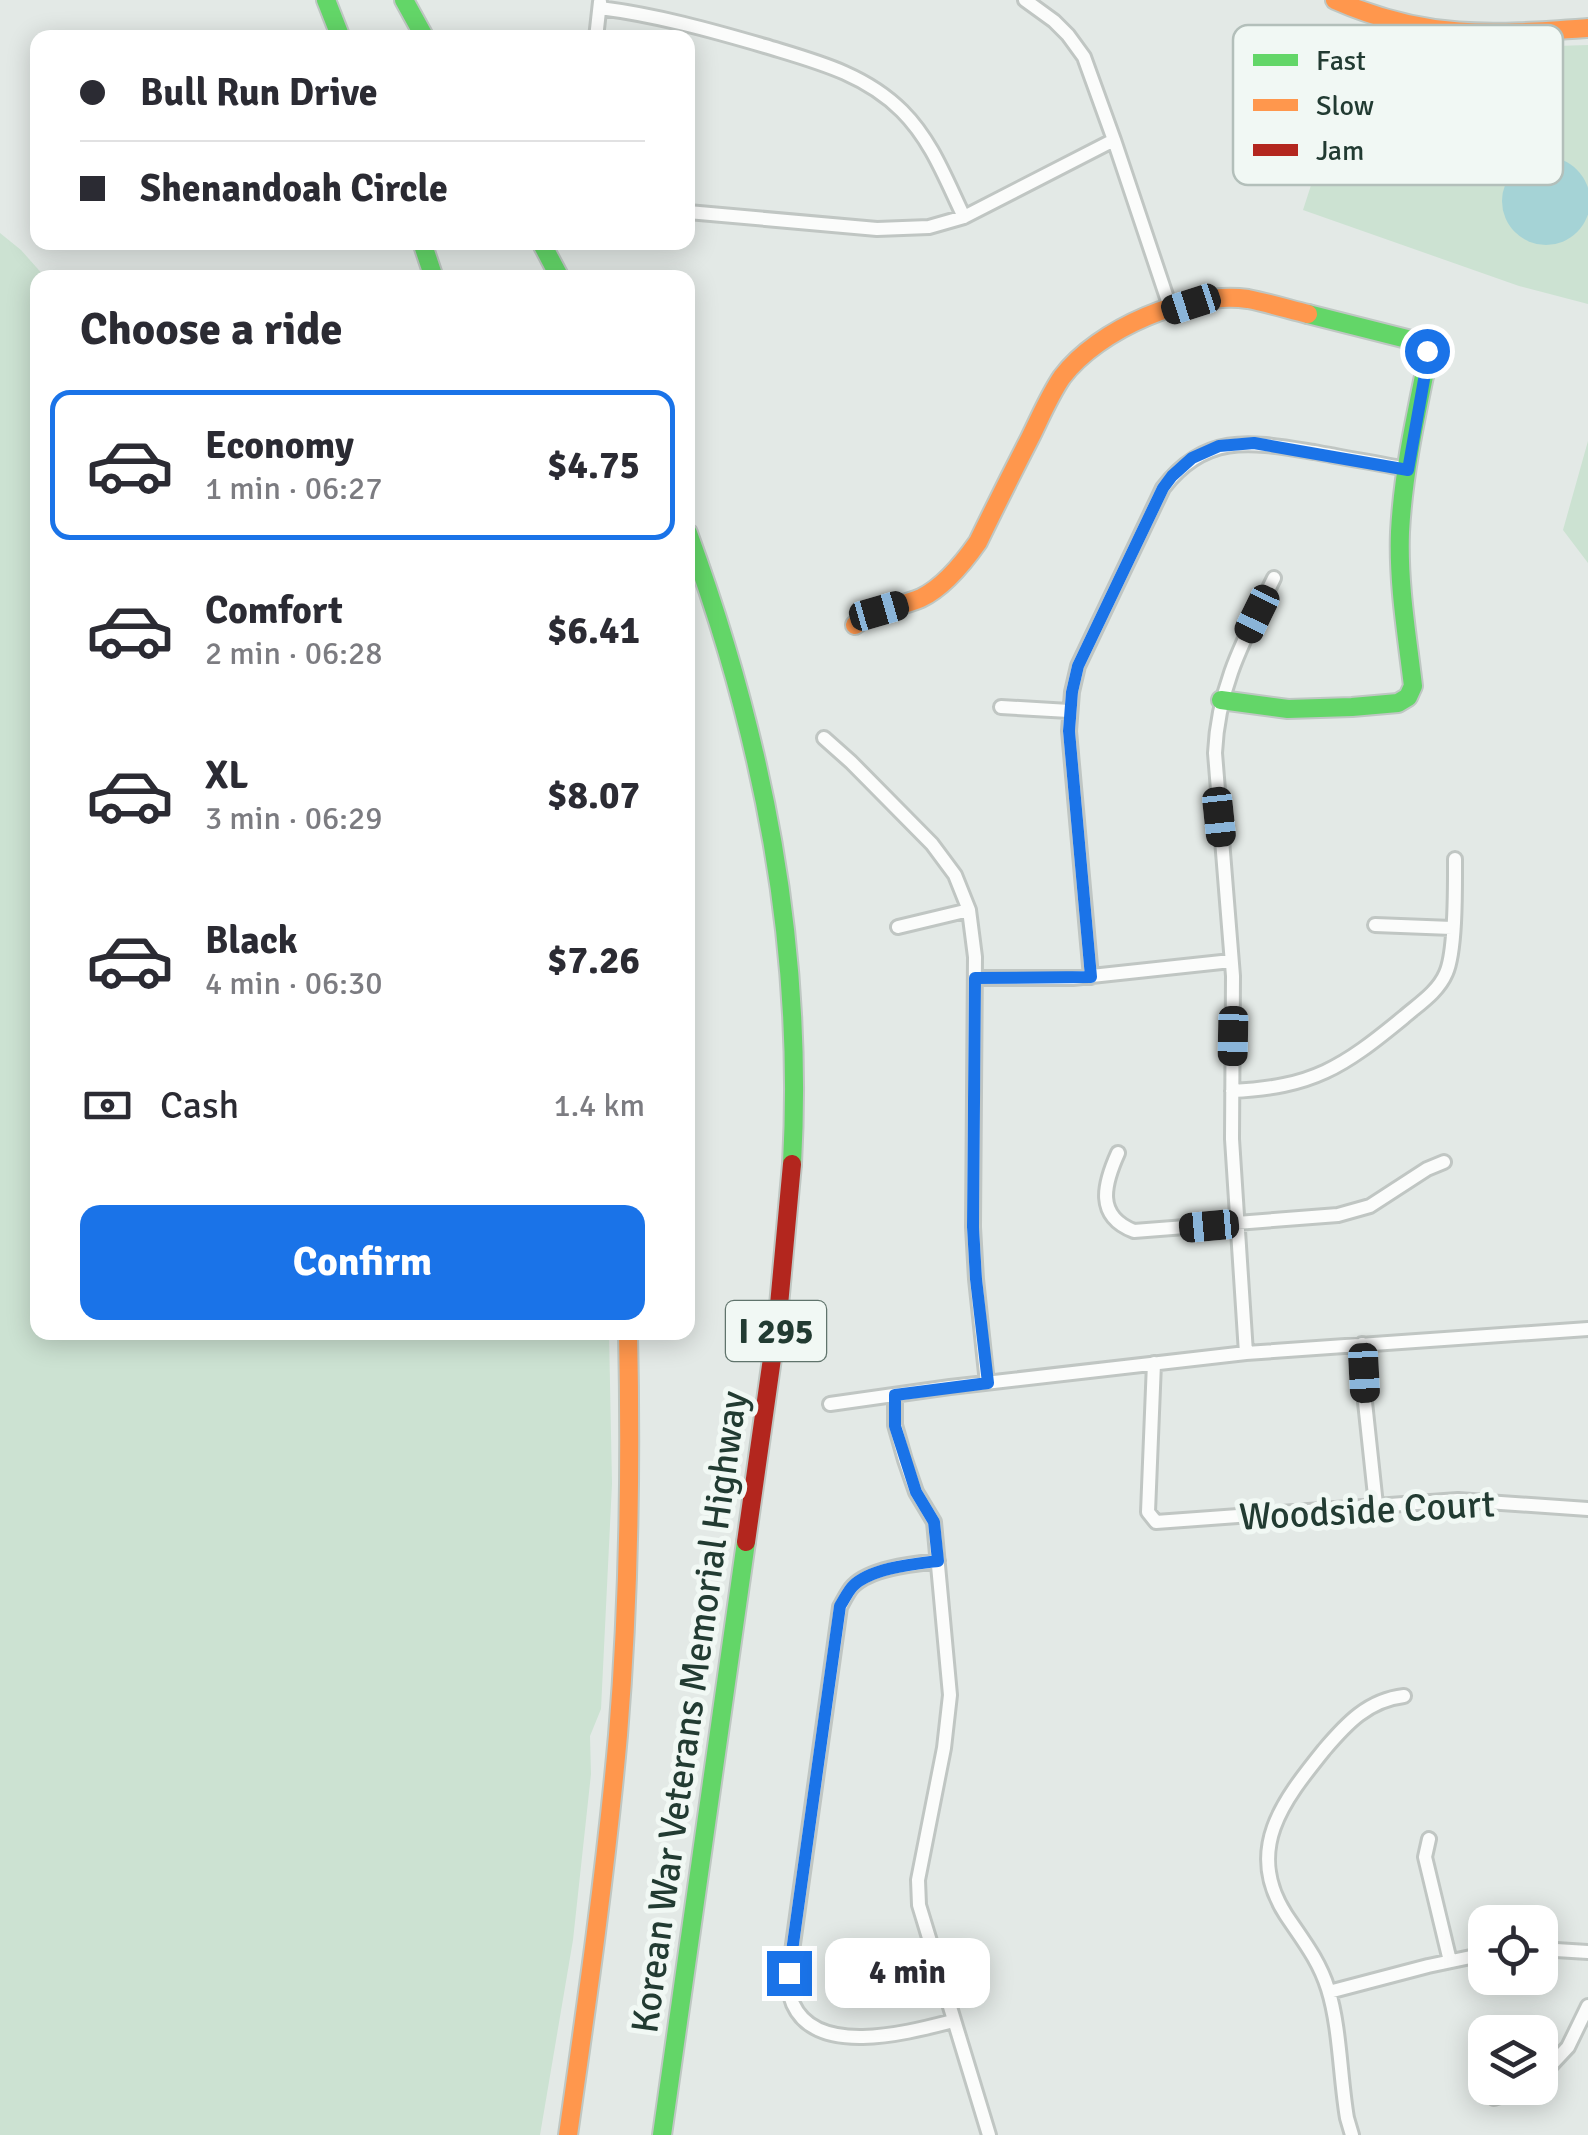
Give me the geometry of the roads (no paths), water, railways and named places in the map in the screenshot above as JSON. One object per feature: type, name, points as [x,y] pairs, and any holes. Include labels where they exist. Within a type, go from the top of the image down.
[{"type":"main road","points":[[326,0],[338,30]]},
{"type":"main road","points":[[404,0],[421,30]]},
{"type":"main road","points":[[1335,0],[1405,25]]},
{"type":"main road","points":[[1563,30],[1588,28]]},
{"type":"main road","points":[[854,626],[872,614],[923,597],[954,573],[978,542],[1064,375],[1084,353],[1145,319],[1213,300],[1246,299],[1424,345],[1428,357],[1402,503],[1400,566],[1414,686],[1410,696],[1398,703],[1302,711],[1221,700]]},
{"type":"main road","name":"Korean War Veterans Memorial Highway","points":[[662,2135],[782,1280],[794,1121],[787,945],[765,796],[740,689],[695,552]]},
{"type":"main road","name":"Korean War Veterans Memorial Highway","points":[[568,2135],[604,1874],[621,1693],[628,1572],[628,1340]]},
{"type":"street","points":[[1025,0],[1054,21],[1080,50],[1171,310]]},
{"type":"street","points":[[597,30],[600,4],[676,21],[824,64],[867,84],[886,96],[916,126],[964,217]]},
{"type":"street","points":[[695,213],[888,230],[929,227],[964,217],[1114,140]]},
{"type":"street","points":[[1091,977],[1069,711],[1078,666],[1163,488],[1192,458],[1219,446],[1254,443],[1408,470]]},
{"type":"street","points":[[1246,1353],[1236,1224],[1232,961],[1215,784],[1216,723],[1239,649],[1274,578]]},
{"type":"street","points":[[1001,707],[1069,711]]},
{"type":"street","points":[[824,738],[932,844],[955,875],[969,910],[974,932],[975,978],[973,1227],[988,1383]]},
{"type":"street","points":[[1232,1091],[1300,1083],[1347,1062],[1434,992],[1448,968],[1455,859]]},
{"type":"street","points":[[898,927],[969,910]]},
{"type":"street","points":[[1374,924],[1452,928]]},
{"type":"street","points":[[975,978],[1091,977],[1232,961]]},
{"type":"street","points":[[1118,1153],[1106,1193],[1110,1213],[1121,1226],[1134,1232],[1356,1211],[1376,1203],[1426,1168],[1444,1162]]},
{"type":"street","points":[[830,1404],[1154,1362],[1588,1329]]},
{"type":"street","points":[[1362,1344],[1376,1505]]},
{"type":"street","name":"Woodside Court","points":[[1154,1362],[1149,1516],[1160,1523],[1485,1500],[1588,1509]]},
{"type":"street","points":[[895,1395],[895,1426],[916,1492],[934,1522],[950,1696],[918,1880],[918,1905],[988,2135]]},
{"type":"street","points":[[938,1561],[880,1572],[854,1584],[840,1606],[790,1990],[794,2006],[810,2024],[842,2038],[908,2032],[952,2021]]},
{"type":"street","points":[[1352,2135],[1329,1992],[1273,1886],[1269,1864],[1272,1830],[1287,1798],[1341,1730],[1368,1707],[1404,1696]]},
{"type":"street","points":[[1428,1839],[1426,1858],[1450,1961]]},
{"type":"street","points":[[1558,1950],[1588,1952]]},
{"type":"street","points":[[1329,1992],[1468,1957]]},
{"type":"street","points":[[1558,2058],[1568,2047],[1588,2006]]},
{"type":"water","points":[[1563,161],[1577,170],[1586,184],[1586,218],[1577,232],[1555,244],[1537,244],[1522,237],[1503,210],[1506,185],[1563,185]]}]
